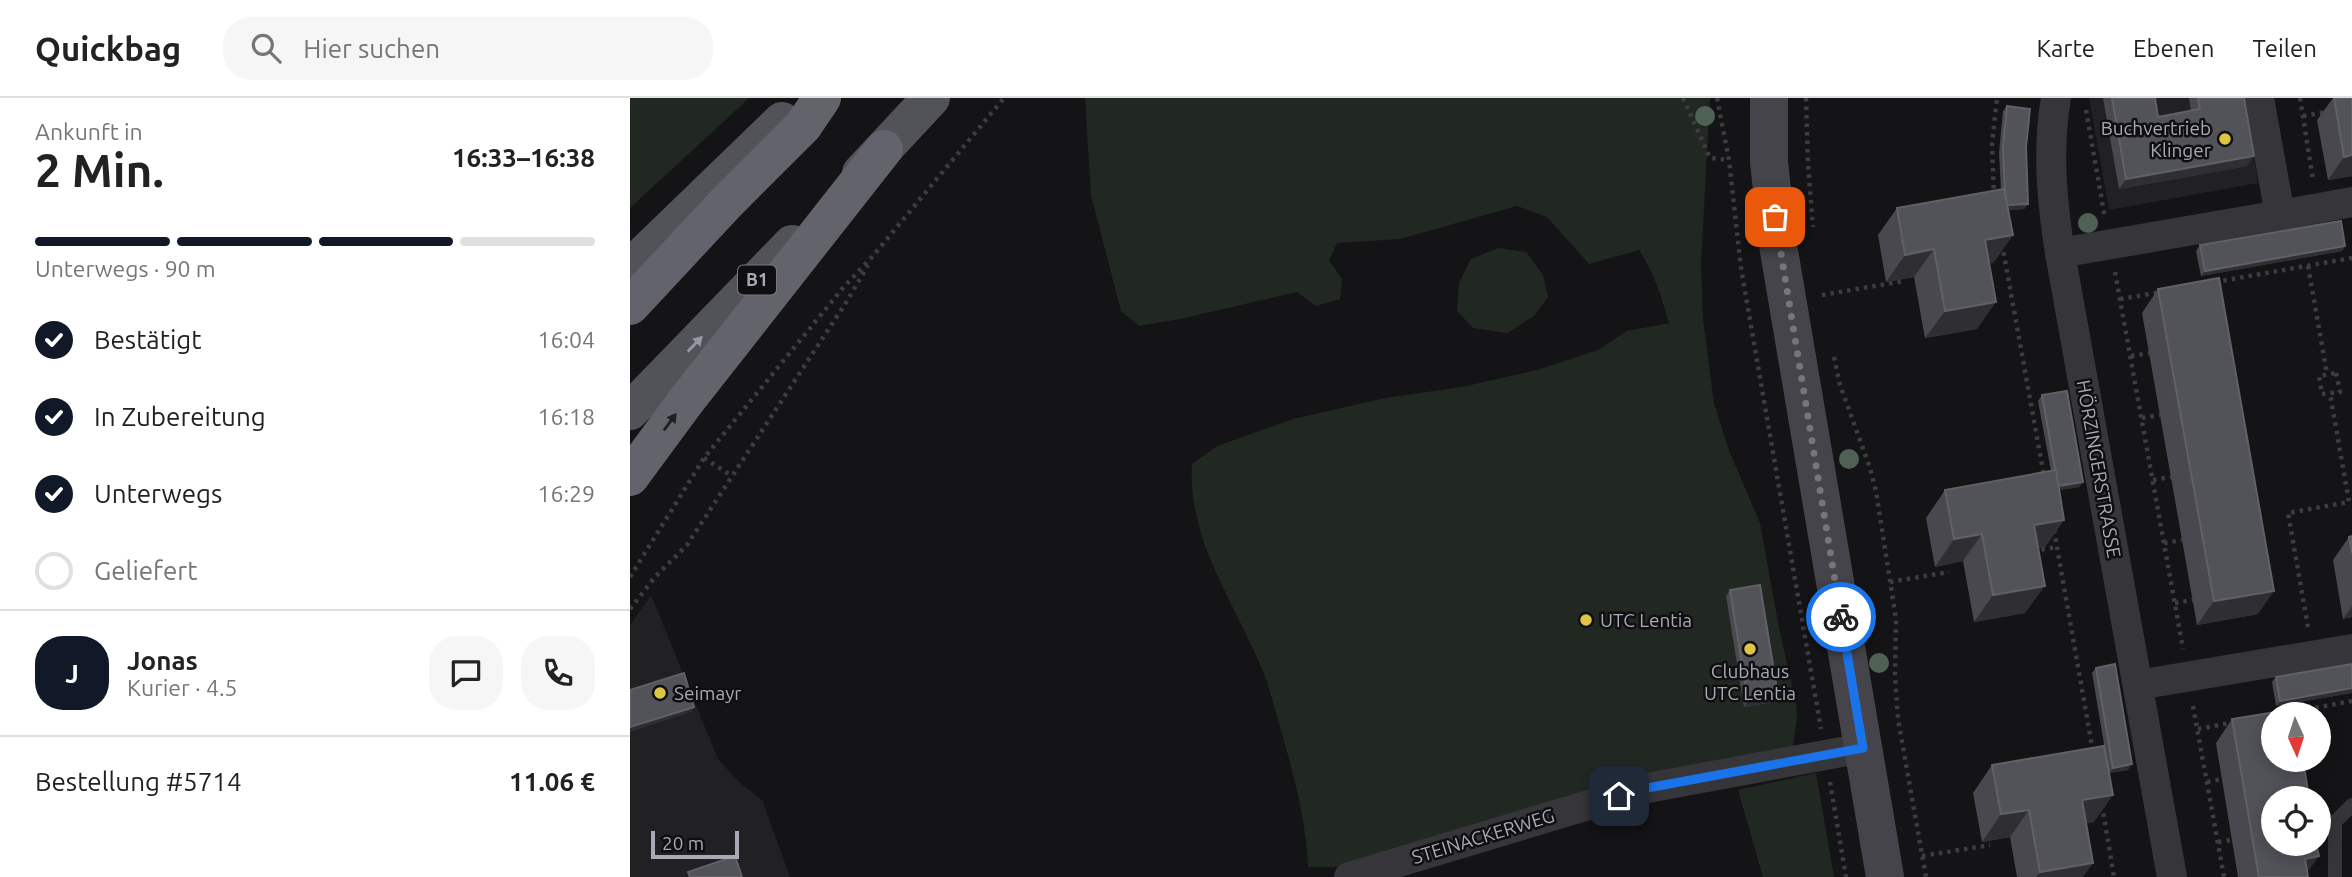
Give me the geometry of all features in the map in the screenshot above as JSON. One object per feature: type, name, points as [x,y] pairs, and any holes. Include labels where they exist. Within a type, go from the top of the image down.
[{"type":"highway","points":[[630,306],[803,126],[822,98]]},
{"type":"highway","points":[[630,477],[686,401],[884,149]]},
{"type":"main road","points":[[630,268],[806,98]]},
{"type":"main road","name":"B1","points":[[630,411],[930,98]]},
{"type":"main road","points":[[1769,98],[1769,162],[1778,245],[1885,877]]},
{"type":"street","name":"HÖRZINGERSTRASSE","points":[[2056,98],[2051,152],[2052,199],[2060,253],[2172,877]]},
{"type":"street","points":[[2259,98],[2280,215]]},
{"type":"street","points":[[2060,253],[2352,202]]},
{"type":"street","points":[[2138,685],[2352,649]]},
{"type":"street","name":"STEINACKERWEG","points":[[1349,877],[1642,789],[1863,748]]},
{"type":"lane","points":[[2335,877],[2335,822],[2352,805]]},
{"type":"path","points":[[630,577],[704,458],[842,289],[872,257],[1004,98]]},
{"type":"path","points":[[1683,98],[1710,158],[1729,160]]},
{"type":"path","points":[[1717,98],[1729,160],[1743,281],[1846,877]]},
{"type":"path","points":[[1806,98],[1813,234]]},
{"type":"path","points":[[1996,210],[1992,183],[1992,144],[1997,98]]},
{"type":"path","points":[[2083,98],[2224,877]]},
{"type":"path","points":[[2300,98],[2318,208]]},
{"type":"path","points":[[2303,116],[2328,112]]},
{"type":"path","points":[[2001,236],[2045,481]]},
{"type":"path","points":[[630,609],[687,545],[847,301],[872,257]]},
{"type":"path","points":[[2214,283],[2352,258]]},
{"type":"path","points":[[2308,266],[2327,374]]},
{"type":"path","points":[[1822,295],[1904,281]]},
{"type":"path","points":[[1820,283],[1825,308]]},
{"type":"path","points":[[2120,299],[2174,290]]},
{"type":"path","points":[[1832,345],[1840,385],[1876,491],[1896,619],[1895,676],[1898,719],[1926,877]]},
{"type":"path","points":[[2131,356],[2149,353]]},
{"type":"path","points":[[2336,373],[2340,392],[2330,393],[2322,394],[2319,376],[2336,373]]},
{"type":"path","points":[[2310,638],[2288,513],[2350,502],[2330,393]]},
{"type":"path","points":[[2142,418],[2160,415]]},
{"type":"path","points":[[704,458],[733,476]]},
{"type":"path","points":[[2153,480],[2171,477]]},
{"type":"path","points":[[2052,520],[2094,762]]},
{"type":"path","points":[[2164,543],[2182,540]]},
{"type":"path","points":[[2025,553],[2057,547]]},
{"type":"path","points":[[1890,582],[1949,572]]},
{"type":"path","points":[[2175,603],[2193,600]]},
{"type":"path","points":[[2331,705],[2352,701]]},
{"type":"path","points":[[2198,729],[2248,720]]},
{"type":"path","points":[[2207,782],[2222,779]]},
{"type":"path","points":[[2101,802],[2114,877]]},
{"type":"path","points":[[2218,842],[2232,840]]},
{"type":"path","points":[[1923,856],[1990,845]]},
{"type":"shaded area","points":[[630,98],[749,98],[630,208]]},
{"type":"shaded area","points":[[1085,98],[1710,98],[1701,263],[1703,319],[1714,404],[1730,453],[1760,523],[1796,703],[1793,745],[1783,755],[1443,836],[1337,867],[1308,867],[1297,793],[1271,694],[1205,544],[1192,492],[1192,464],[1217,446],[1293,419],[1385,398],[1462,387],[1537,370],[1598,350],[1627,331],[1669,323],[1653,276],[1639,250],[1589,264],[1547,217],[1517,206],[1400,239],[1337,243],[1329,260],[1342,279],[1340,299],[1316,306],[1297,292],[1139,326],[1121,311],[1091,195]]},
{"type":"shaded area","points":[[2089,98],[2245,98],[2258,183],[2109,210]]},
{"type":"shaded area","points":[[1498,248],[1526,252],[1543,275],[1548,297],[1534,316],[1507,333],[1473,328],[1457,311],[1459,283],[1471,259]]},
{"type":"shaded area","name":"Seimayr","points":[[651,595],[718,759],[740,783],[762,800],[790,877],[630,877],[630,625]]},
{"type":"shaded area","points":[[1816,773],[1834,877],[1763,877],[1738,790]]},
{"type":"building","points":[[2112,98],[2155,98],[2158,117],[2200,109],[2198,98],[2244,98],[2254,156],[2126,179]]},
{"type":"building","points":[[2334,98],[2352,98],[2352,155],[2344,157]]},
{"type":"building","points":[[2007,106],[2030,109],[2026,147],[2028,204],[2007,205],[2003,148]]},
{"type":"building","points":[[2004,189],[2013,235],[1985,240],[1996,302],[1945,311],[1934,249],[1905,255],[1897,208]]},
{"type":"building","points":[[2341,221],[2345,246],[2205,271],[2200,245]]},
{"type":"building","points":[[2219,278],[2274,591],[2214,601],[2158,289]]},
{"type":"building","points":[[2067,391],[2083,482],[2058,486],[2042,395]]},
{"type":"building","points":[[2056,470],[2064,520],[2034,525],[2045,586],[1993,595],[1982,534],[1954,539],[1945,490]]},
{"type":"building","name":"Clubhaus UTC Lentia","points":[[1760,585],[1778,696],[1748,701],[1730,590]]},
{"type":"building","points":[[2115,664],[2132,764],[2113,768],[2096,668]]},
{"type":"building","points":[[2352,664],[2352,688],[2280,701],[2276,677]]},
{"type":"building","points":[[684,673],[694,707],[630,727],[630,690]]},
{"type":"building","points":[[2261,714],[2261,772],[2305,772],[2307,786],[2261,786],[2261,856],[2319,856],[2305,859],[2308,877],[2259,877],[2232,719]]},
{"type":"building","points":[[2104,746],[2113,795],[2082,800],[2093,863],[2040,872],[2029,810],[2001,814],[1992,765]]},
{"type":"building","points":[[735,856],[742,877],[690,877],[688,872]]},
{"type":"way so far","points":[[1775,217],[1841,617]]},
{"type":"place","name":"Buchvertrieb Klinger","points":[[2225,139]]},
{"type":"place","name":"UTC Lentia","points":[[1586,620]]},
{"type":"place","name":"Clubhaus UTC Lentia","points":[[1750,649]]},
{"type":"place","name":"Seimayr","points":[[660,693]]},
{"type":"route","points":[[1619,796],[1642,789],[1863,748],[1841,617]]}]
